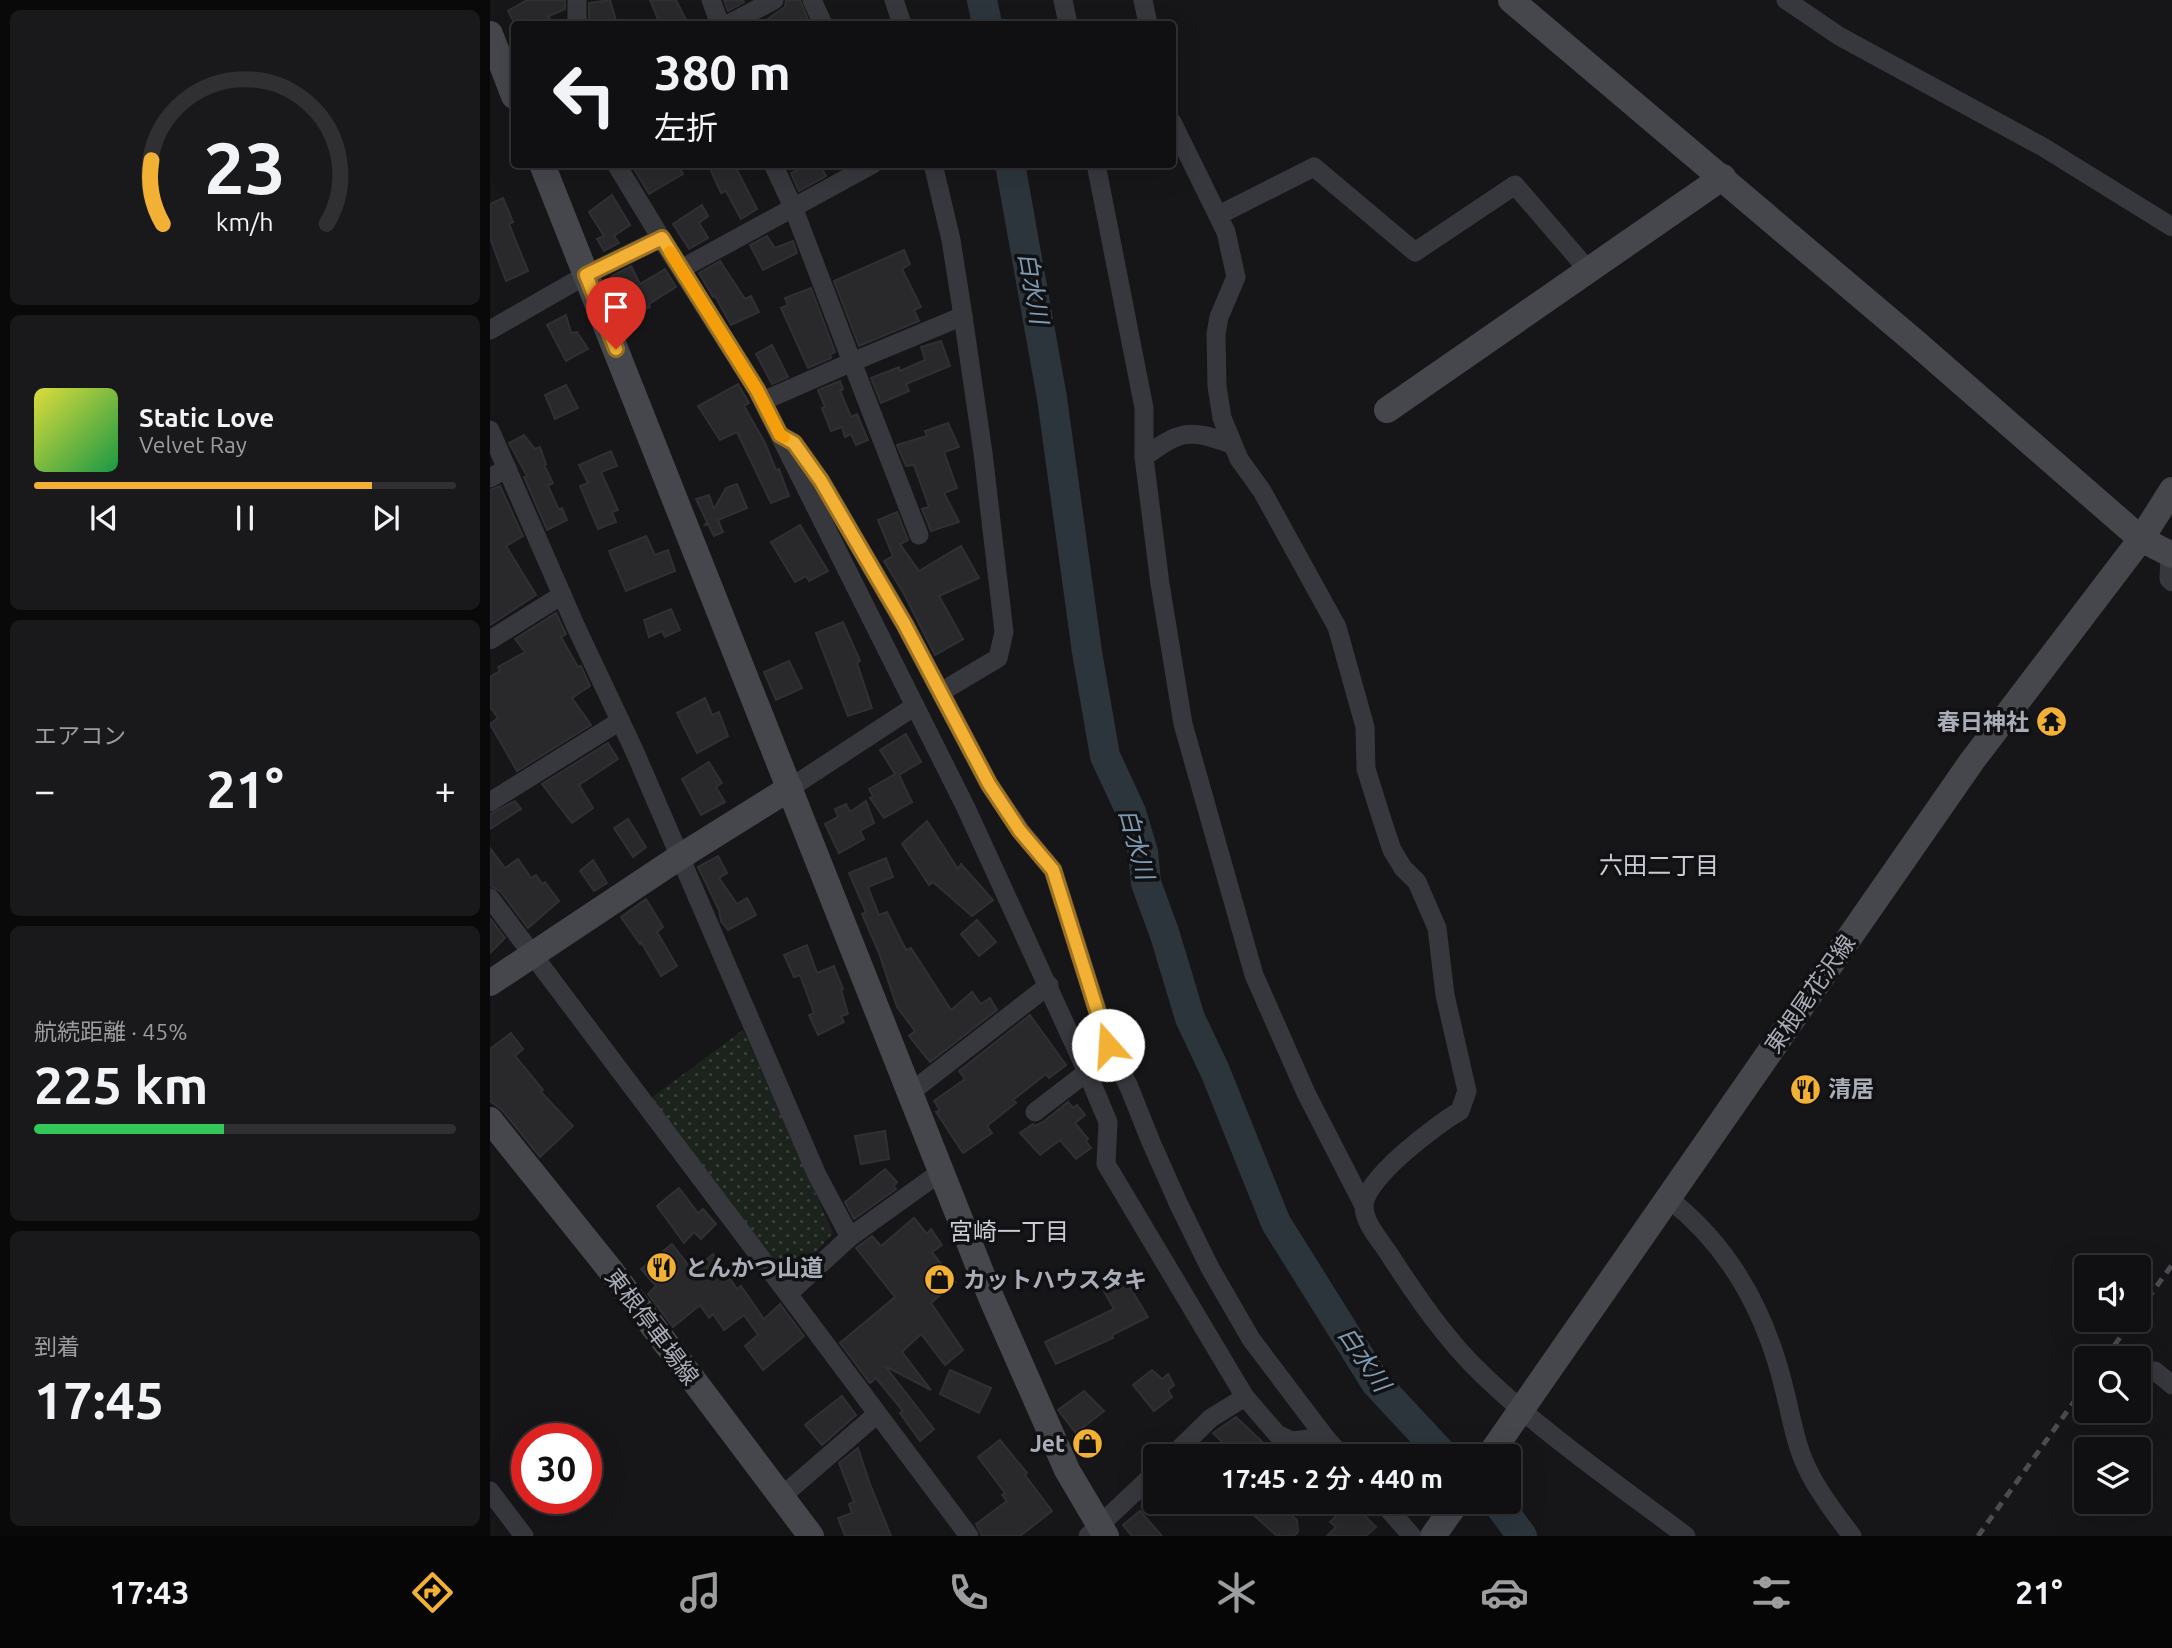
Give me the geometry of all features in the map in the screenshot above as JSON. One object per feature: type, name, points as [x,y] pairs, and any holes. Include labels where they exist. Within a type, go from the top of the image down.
[{"type":"street","points":[[577,0],[577,21]]},
{"type":"street","points":[[711,0],[719,21]]},
{"type":"street","points":[[735,21],[774,0]]},
{"type":"street","points":[[812,0],[822,21]]},
{"type":"street","points":[[894,0],[901,21]]},
{"type":"street","points":[[1063,0],[1067,21]]},
{"type":"street","points":[[1143,0],[1147,21]]},
{"type":"street","points":[[1511,0],[1723,177],[2141,539],[2171,554],[2169,579],[2172,582]]},
{"type":"street","points":[[1786,0],[1839,36],[2043,147],[2172,227]]},
{"type":"street","points":[[490,34],[511,88]]},
{"type":"street","points":[[1176,130],[1226,232],[1236,277],[1219,317],[1216,334],[1217,386],[1222,418],[1239,459],[1262,491],[1337,627],[1365,727],[1366,769],[1382,823],[1392,850],[1403,868],[1417,882],[1437,928],[1445,995],[1464,1070],[1467,1091],[1460,1111],[1441,1122],[1397,1160],[1371,1186],[1363,1204]]},
{"type":"street","points":[[1219,215],[1314,167],[1415,252],[1515,185],[1588,270]]},
{"type":"street","points":[[544,168],[1023,1373],[1098,1533],[1143,1486]]},
{"type":"street","points":[[618,168],[763,401],[966,808],[1049,985],[1108,1122],[1106,1164],[1245,1397],[1277,1434],[1292,1441],[1325,1437]]},
{"type":"street","points":[[776,168],[919,535]]},
{"type":"street","points":[[681,269],[866,168]]},
{"type":"street","points":[[934,168],[951,240],[963,316],[983,453],[1004,632],[998,658],[940,692]]},
{"type":"street","points":[[1097,168],[1144,408],[1144,457],[1182,724],[1254,975],[1306,1093],[1363,1204],[1366,1218],[1401,1272],[1447,1334],[1520,1412],[1686,1536]]},
{"type":"street","points":[[1387,410],[1723,177]]},
{"type":"street","points":[[490,330],[586,275],[662,238]]},
{"type":"street","points":[[763,401],[963,316]]},
{"type":"street","points":[[490,430],[498,473],[562,595],[620,721],[817,1175],[850,1237]]},
{"type":"street","points":[[1144,457],[1167,440],[1183,433],[1207,435],[1231,444]]},
{"type":"street","points":[[780,435],[794,443],[821,481],[905,625],[989,784],[1020,831],[1053,870],[1108,1045],[1129,1087],[1150,1142],[1179,1205],[1210,1268],[1251,1339],[1331,1444]]},
{"type":"street","name":"東根尾花沢線","points":[[1497,1444],[1972,761],[2141,539],[2172,490]]},
{"type":"street","points":[[490,640],[562,595]]},
{"type":"street","points":[[490,983],[532,953],[915,706]]},
{"type":"street","points":[[490,802],[620,721]]},
{"type":"street","points":[[490,898],[969,1536]]},
{"type":"street","points":[[911,1092],[1049,985]]},
{"type":"street","points":[[1035,1112],[1087,1072]]},
{"type":"street","name":"東根停車場線","points":[[490,1120],[612,1272],[811,1536]]},
{"type":"street","points":[[788,1294],[850,1237],[942,1171]]},
{"type":"street","points":[[1669,1199],[1695,1218],[1740,1275],[1772,1348],[1785,1390],[1793,1430],[1809,1473],[1852,1536]]},
{"type":"street","points":[[2155,1371],[2172,1385]]},
{"type":"street","points":[[1184,1444],[1211,1418],[1245,1397]]},
{"type":"street","points":[[781,1497],[877,1414]]},
{"type":"street","points":[[490,1490],[524,1536]]},
{"type":"street","points":[[1393,1514],[1412,1536]]},
{"type":"street","points":[[1433,1536],[1449,1514]]},
{"type":"shaded area","points":[[743,1030],[833,1233],[789,1282],[647,1101]]},
{"type":"building","points":[[527,0],[565,0],[565,9],[547,17],[553,21],[513,21],[508,11]]},
{"type":"building","points":[[610,0],[616,21],[589,21],[589,3]]},
{"type":"building","points":[[650,0],[676,0],[686,21],[659,21]]},
{"type":"building","points":[[724,0],[743,0],[744,2],[728,11]]},
{"type":"building","points":[[786,0],[800,0],[809,21],[764,21],[785,7]]},
{"type":"building","points":[[633,168],[679,168],[683,174],[649,194]]},
{"type":"building","points":[[710,168],[736,168],[757,209],[741,219],[726,191],[721,193]]},
{"type":"building","points":[[821,168],[826,176],[799,191],[791,173],[800,169]]},
{"type":"building","points":[[612,195],[630,225],[614,236],[619,243],[604,251],[597,239],[604,236],[589,212]]},
{"type":"building","points":[[503,198],[513,222],[509,224],[528,271],[506,281],[490,238],[490,204]]},
{"type":"building","points":[[702,205],[708,216],[699,223],[708,238],[689,249],[673,224]]},
{"type":"building","points":[[767,236],[775,248],[793,241],[797,253],[763,270],[750,245]]},
{"type":"building","points":[[904,250],[910,264],[902,269],[921,307],[914,310],[919,321],[859,346],[834,281]]},
{"type":"building","points":[[720,261],[745,299],[751,296],[759,312],[731,325],[699,273]]},
{"type":"building","points":[[631,266],[640,284],[665,269],[676,287],[649,304],[650,307],[631,317],[610,280],[612,276]]},
{"type":"building","points":[[811,288],[835,352],[830,355],[831,358],[808,368],[781,308],[788,305],[785,298]]},
{"type":"building","points":[[566,315],[571,333],[577,332],[588,349],[566,361],[547,325]]},
{"type":"building","points":[[941,341],[950,366],[906,384],[909,391],[881,403],[871,378],[899,367],[900,371],[925,360],[921,347]]},
{"type":"building","points":[[772,345],[788,377],[772,384],[756,354]]},
{"type":"building","points":[[840,381],[843,389],[840,391],[851,417],[857,414],[868,440],[856,445],[851,434],[845,437],[842,427],[831,431],[822,408],[825,407],[818,390]]},
{"type":"building","points":[[738,384],[749,403],[744,406],[765,443],[776,470],[779,469],[789,496],[771,503],[737,432],[720,440],[698,406]]},
{"type":"building","points":[[566,385],[578,408],[555,419],[545,395]]},
{"type":"building","points":[[948,423],[959,447],[944,452],[957,488],[944,493],[959,522],[931,531],[922,509],[929,507],[914,465],[906,466],[897,445],[927,436],[925,431]]},
{"type":"building","points":[[524,435],[535,449],[540,447],[546,464],[544,465],[553,483],[548,486],[559,510],[562,508],[567,520],[547,530],[524,477],[527,476],[509,443]]},
{"type":"building","points":[[611,451],[617,466],[601,472],[618,510],[612,512],[616,522],[598,529],[580,486],[588,483],[579,465]]},
{"type":"building","points":[[737,484],[747,508],[718,520],[723,532],[714,536],[708,524],[705,525],[707,522],[696,499],[709,495],[714,509],[726,488]]},
{"type":"building","points":[[500,486],[523,536],[506,546],[536,595],[490,625],[490,490]]},
{"type":"building","points":[[897,512],[908,540],[900,544],[919,571],[961,546],[979,578],[939,596],[963,639],[935,655],[884,561],[893,556],[878,520]]},
{"type":"building","points":[[800,525],[828,571],[809,581],[806,576],[795,582],[771,542]]},
{"type":"building","points":[[646,536],[655,555],[668,550],[675,571],[626,591],[609,551]]},
{"type":"building","points":[[671,609],[680,630],[665,637],[662,631],[649,637],[644,620]]},
{"type":"building","points":[[556,613],[566,634],[561,637],[578,667],[581,666],[590,686],[572,698],[591,725],[517,771],[490,724],[498,718],[490,707],[490,677],[500,671],[498,667],[525,652],[515,639]]},
{"type":"building","points":[[843,622],[860,661],[857,663],[872,708],[848,716],[816,633]]},
{"type":"building","points":[[789,661],[802,688],[776,700],[764,672]]},
{"type":"building","points":[[705,698],[712,715],[719,712],[728,736],[697,753],[677,713]]},
{"type":"building","points":[[906,734],[921,762],[899,775],[912,802],[884,818],[870,798],[873,796],[869,789],[895,774],[880,750]]},
{"type":"building","points":[[608,743],[618,759],[579,785],[593,808],[572,823],[542,784]]},
{"type":"building","points":[[709,762],[722,783],[716,787],[725,802],[701,815],[682,779]]},
{"type":"building","points":[[515,801],[521,809],[490,829],[490,814]]},
{"type":"building","points":[[866,801],[874,823],[860,831],[864,839],[839,853],[825,824],[838,817],[835,809],[846,804],[850,812]]},
{"type":"building","points":[[628,819],[646,847],[633,857],[614,828]]},
{"type":"building","points":[[927,821],[958,869],[961,864],[993,900],[972,916],[933,882],[929,885],[902,844]]},
{"type":"building","points":[[490,848],[505,868],[518,859],[531,878],[536,875],[542,884],[545,882],[559,901],[528,928],[500,891],[490,886]]},
{"type":"building","points":[[718,856],[727,873],[719,878],[737,904],[747,898],[756,915],[728,930],[721,921],[719,910],[698,867]]},
{"type":"building","points":[[886,858],[893,877],[868,887],[879,915],[887,912],[906,950],[911,948],[951,1010],[972,992],[981,1004],[990,998],[997,1010],[930,1062],[909,1036],[915,1031],[897,1007],[879,953],[862,914],[866,912],[849,873]]},
{"type":"building","points":[[593,860],[607,883],[594,891],[580,871]]},
{"type":"building","points":[[646,899],[663,927],[657,932],[677,966],[661,976],[641,942],[640,944],[621,917]]},
{"type":"building","points":[[490,918],[505,938],[490,953]]},
{"type":"building","points":[[977,920],[996,942],[979,956],[961,934]]},
{"type":"building","points":[[807,945],[817,973],[834,966],[843,989],[841,990],[848,1014],[841,1016],[844,1022],[818,1035],[809,1015],[814,1013],[800,975],[794,977],[784,955]]},
{"type":"building","points":[[1030,1015],[1066,1065],[1049,1078],[1046,1074],[1013,1100],[1016,1103],[987,1126],[992,1133],[963,1153],[936,1112],[940,1110],[934,1101],[965,1079],[959,1071]]},
{"type":"building","points":[[511,1033],[523,1049],[515,1056],[543,1090],[541,1092],[573,1126],[540,1157],[502,1110],[490,1101],[490,1049]]},
{"type":"building","points":[[1068,1102],[1073,1108],[1077,1105],[1085,1115],[1075,1123],[1088,1139],[1086,1141],[1091,1148],[1076,1159],[1060,1140],[1040,1155],[1020,1133],[1033,1124],[1035,1126],[1043,1122]]},
{"type":"building","points":[[885,1131],[889,1159],[861,1164],[855,1136]]},
{"type":"building","points":[[885,1169],[897,1182],[894,1186],[896,1189],[854,1219],[845,1202]]},
{"type":"building","points":[[679,1188],[698,1213],[703,1209],[716,1224],[701,1239],[694,1232],[684,1243],[657,1206]]},
{"type":"building","points":[[914,1218],[927,1234],[931,1229],[942,1245],[932,1252],[955,1282],[931,1303],[963,1350],[945,1365],[921,1334],[902,1352],[931,1390],[885,1366],[934,1429],[920,1441],[900,1413],[903,1411],[876,1378],[870,1383],[840,1343],[895,1297],[856,1248],[872,1236],[881,1246]]},
{"type":"building","points":[[672,1244],[693,1271],[713,1254],[737,1289],[741,1286],[764,1319],[780,1304],[804,1336],[763,1370],[745,1346],[758,1335],[744,1315],[724,1330],[713,1314],[709,1318],[700,1305],[673,1327],[648,1294],[656,1286],[641,1269]]},
{"type":"building","points":[[1122,1274],[1148,1317],[1112,1335],[1113,1338],[1056,1364],[1045,1342],[1114,1309],[1101,1286]]},
{"type":"building","points":[[950,1370],[991,1388],[979,1413],[940,1394]]},
{"type":"building","points":[[1152,1370],[1162,1379],[1168,1374],[1174,1385],[1168,1390],[1172,1397],[1154,1411],[1133,1385]]},
{"type":"building","points":[[1084,1391],[1104,1411],[1076,1433],[1058,1410]]},
{"type":"building","points":[[842,1396],[856,1415],[822,1445],[805,1425]]},
{"type":"building","points":[[1236,1417],[1264,1444],[1224,1444],[1213,1433]]},
{"type":"building","points":[[1000,1440],[1027,1473],[1025,1475],[1052,1511],[1020,1536],[982,1536],[976,1524],[1007,1501],[1002,1495],[1005,1493],[978,1457]]},
{"type":"building","points":[[858,1448],[891,1536],[845,1536],[838,1518],[852,1513],[849,1504],[854,1502],[839,1463]]},
{"type":"building","points":[[1140,1511],[1162,1536],[1132,1536],[1123,1525]]},
{"type":"building","points":[[1252,1514],[1289,1514],[1297,1520],[1298,1532],[1294,1536],[1277,1536]]},
{"type":"building","points":[[1338,1514],[1363,1514],[1376,1527],[1366,1536],[1327,1536],[1336,1527],[1330,1522]]},
{"type":"waterway","name":"白水川","points":[[982,0],[986,21]]},
{"type":"waterway","name":"白水川","points":[[1011,168],[1052,398],[1087,652],[1105,756],[1131,812],[1143,852],[1146,883],[1190,1018],[1215,1071],[1276,1223],[1376,1383],[1433,1444]]},
{"type":"waterway","name":"白水川","points":[[1506,1514],[1522,1536]]},
{"type":"railway","points":[[2151,1294],[2172,1265]]},
{"type":"railway","points":[[2114,1346],[2124,1332]]},
{"type":"railway","points":[[1978,1536],[2074,1402]]},
{"type":"slow traffic","points":[[670,252],[757,390],[780,435],[784,437]]},
{"type":"place","name":"春日神社","points":[[2052,722]]},
{"type":"place","name":"清居","points":[[1805,1089]]},
{"type":"place","name":"とんかつ山道","points":[[662,1268]]},
{"type":"place","name":"カットハウスタキ","points":[[940,1280]]},
{"type":"place","name":"Jet","points":[[1088,1444]]},
{"type":"district","name":"六田二丁目","points":[[1659,866]]},
{"type":"district","name":"宮崎一丁目","points":[[1009,1232]]},
{"type":"route","points":[[616,349],[586,275],[662,238],[757,390],[780,435],[794,443],[821,481],[905,625],[989,784],[1020,831],[1053,870],[1108,1045]]}]
